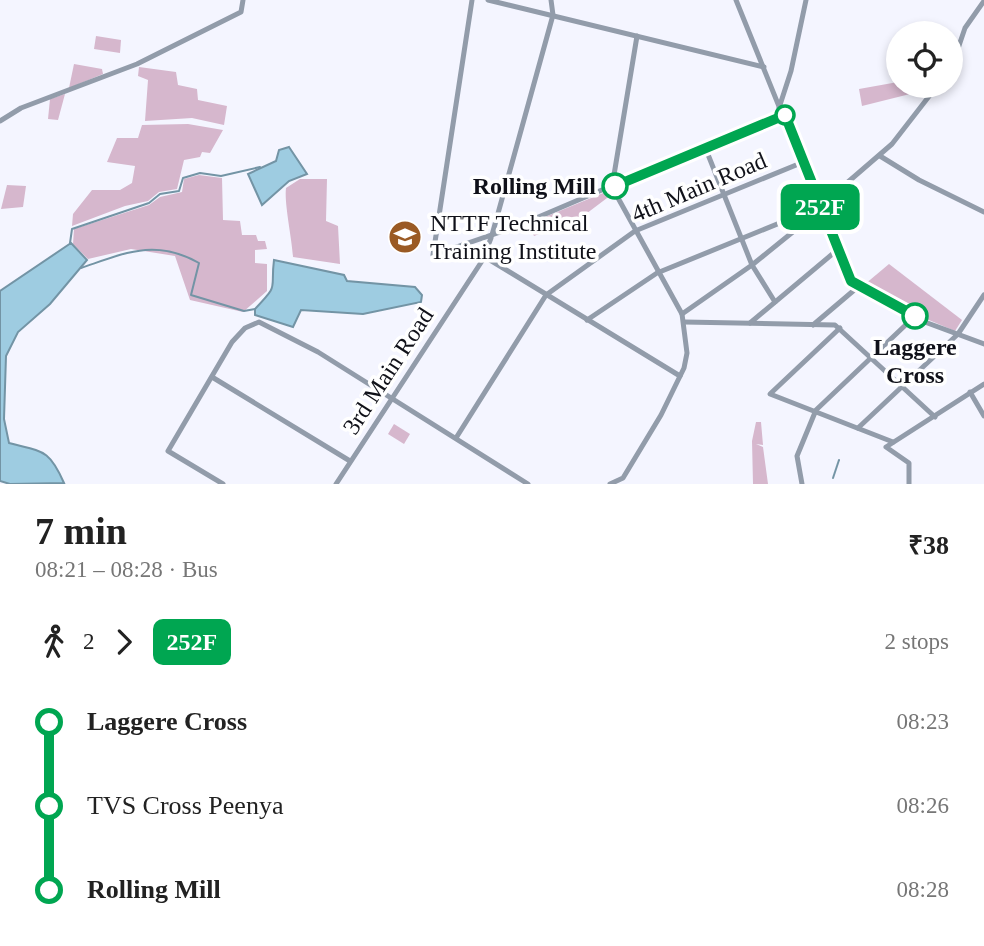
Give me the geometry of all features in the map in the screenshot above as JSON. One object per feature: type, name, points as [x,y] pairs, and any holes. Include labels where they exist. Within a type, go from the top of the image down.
[{"type":"street","points":[[0,121],[22,108],[138,64],[241,12],[243,0]]},
{"type":"street","points":[[472,0],[433,255],[493,235],[591,196],[749,131],[781,112]]},
{"type":"street","points":[[488,0],[762,65]]},
{"type":"street","points":[[493,235],[553,15],[551,0]]},
{"type":"street","points":[[737,0],[845,271],[858,286]]},
{"type":"street","points":[[806,0],[781,112],[850,282],[915,317],[984,343]]},
{"type":"street","points":[[963,34],[984,1]]},
{"type":"street","points":[[963,43],[968,29],[984,9]]},
{"type":"street","points":[[610,484],[623,478],[662,415],[680,376],[687,353],[682,314],[657,273],[612,186],[637,36]]},
{"type":"street","points":[[682,314],[752,265],[881,156],[929,98]]},
{"type":"street","points":[[705,147],[752,265],[775,302]]},
{"type":"street","points":[[881,156],[919,180],[984,212]]},
{"type":"street","name":"4th Main Road","points":[[456,438],[546,295],[635,231],[801,163]]},
{"type":"street","points":[[587,320],[657,273],[819,209]]},
{"type":"street","name":"3rd Main Road","points":[[335,484],[485,257],[493,235]]},
{"type":"street","name":"3rd Main Road","points":[[470,278],[493,235]]},
{"type":"street","points":[[750,324],[836,251]]},
{"type":"street","points":[[485,257],[680,376]]},
{"type":"street","points":[[813,325],[858,286]]},
{"type":"street","points":[[858,428],[959,334],[984,295]]},
{"type":"street","points":[[802,484],[797,456],[815,412],[915,317]]},
{"type":"street","points":[[223,484],[168,451],[238,335],[250,324],[259,322],[318,352],[528,484]]},
{"type":"street","points":[[684,322],[840,328],[935,417]]},
{"type":"street","points":[[840,328],[770,394],[892,442]]},
{"type":"street","points":[[212,377],[349,461]]},
{"type":"street","points":[[909,484],[909,463],[886,447],[984,384]]},
{"type":"street","points":[[970,392],[984,416]]},
{"type":"street","points":[[206,484],[211,477]]},
{"type":"shaded area","points":[[96,36],[121,40],[120,53],[94,49]]},
{"type":"shaded area","points":[[74,64],[102,69],[103,74],[69,88]]},
{"type":"shaded area","points":[[139,67],[176,72],[178,85],[197,89],[198,100],[227,106],[224,125],[192,118],[145,121],[148,80],[138,76]]},
{"type":"shaded area","points":[[886,84],[886,98],[894,98],[862,106],[859,89]]},
{"type":"shaded area","points":[[65,94],[58,120],[48,119],[50,99]]},
{"type":"shaded area","points":[[188,124],[223,130],[210,153],[202,152],[200,157],[184,160],[177,189],[159,192],[148,201],[125,206],[72,226],[73,214],[92,190],[120,190],[132,183],[135,166],[107,162],[117,138],[138,138],[142,125]]},
{"type":"shaded area","points":[[199,175],[222,178],[223,220],[240,221],[242,235],[256,235],[258,241],[265,241],[267,249],[255,250],[255,263],[267,264],[267,291],[243,312],[190,300],[175,256],[131,249],[88,259],[73,244],[74,229],[149,205],[160,197],[182,192],[184,179]]},
{"type":"shaded area","points":[[300,179],[327,179],[326,221],[338,226],[340,264],[293,257],[286,188]]},
{"type":"shaded area","points":[[7,185],[26,186],[23,207],[1,209]]},
{"type":"shaded area","points":[[608,191],[611,195],[570,226],[568,223],[534,236],[528,224]]},
{"type":"shaded area","points":[[889,264],[962,320],[955,331],[917,315],[864,285]]},
{"type":"shaded area","points":[[756,422],[761,422],[763,445],[756,444],[763,447],[768,484],[753,484],[752,441]]},
{"type":"shaded area","points":[[394,424],[410,434],[404,444],[388,434]]},
{"type":"water","points":[[289,147],[307,174],[289,181],[262,205],[248,174],[276,161],[279,150]]},
{"type":"water","points":[[71,243],[87,260],[50,304],[18,332],[6,356],[4,419],[9,443],[44,454],[54,464],[64,483],[10,484],[0,481],[0,291]]},
{"type":"water","points":[[274,260],[344,275],[347,281],[415,287],[422,295],[421,302],[363,314],[301,310],[293,327],[255,315],[255,309],[271,290]]},
{"type":"waterway","points":[[70,243],[72,229],[149,203],[160,194],[179,191],[183,178],[200,173],[221,176],[260,167]]},
{"type":"waterway","points":[[81,268],[140,250],[168,251],[199,263],[191,295],[244,311],[255,309]]},
{"type":"waterway","points":[[833,478],[839,460]]},
{"type":"bus line","name":"252F","points":[[615,186],[785,115],[820,209],[851,281],[915,316]]},
{"type":"place","name":"Rolling Mill","points":[[615,186]]},
{"type":"place","name":"NTTF Technical Training Institute","points":[[405,237]]},
{"type":"place","name":"Laggere Cross","points":[[915,316]]}]
